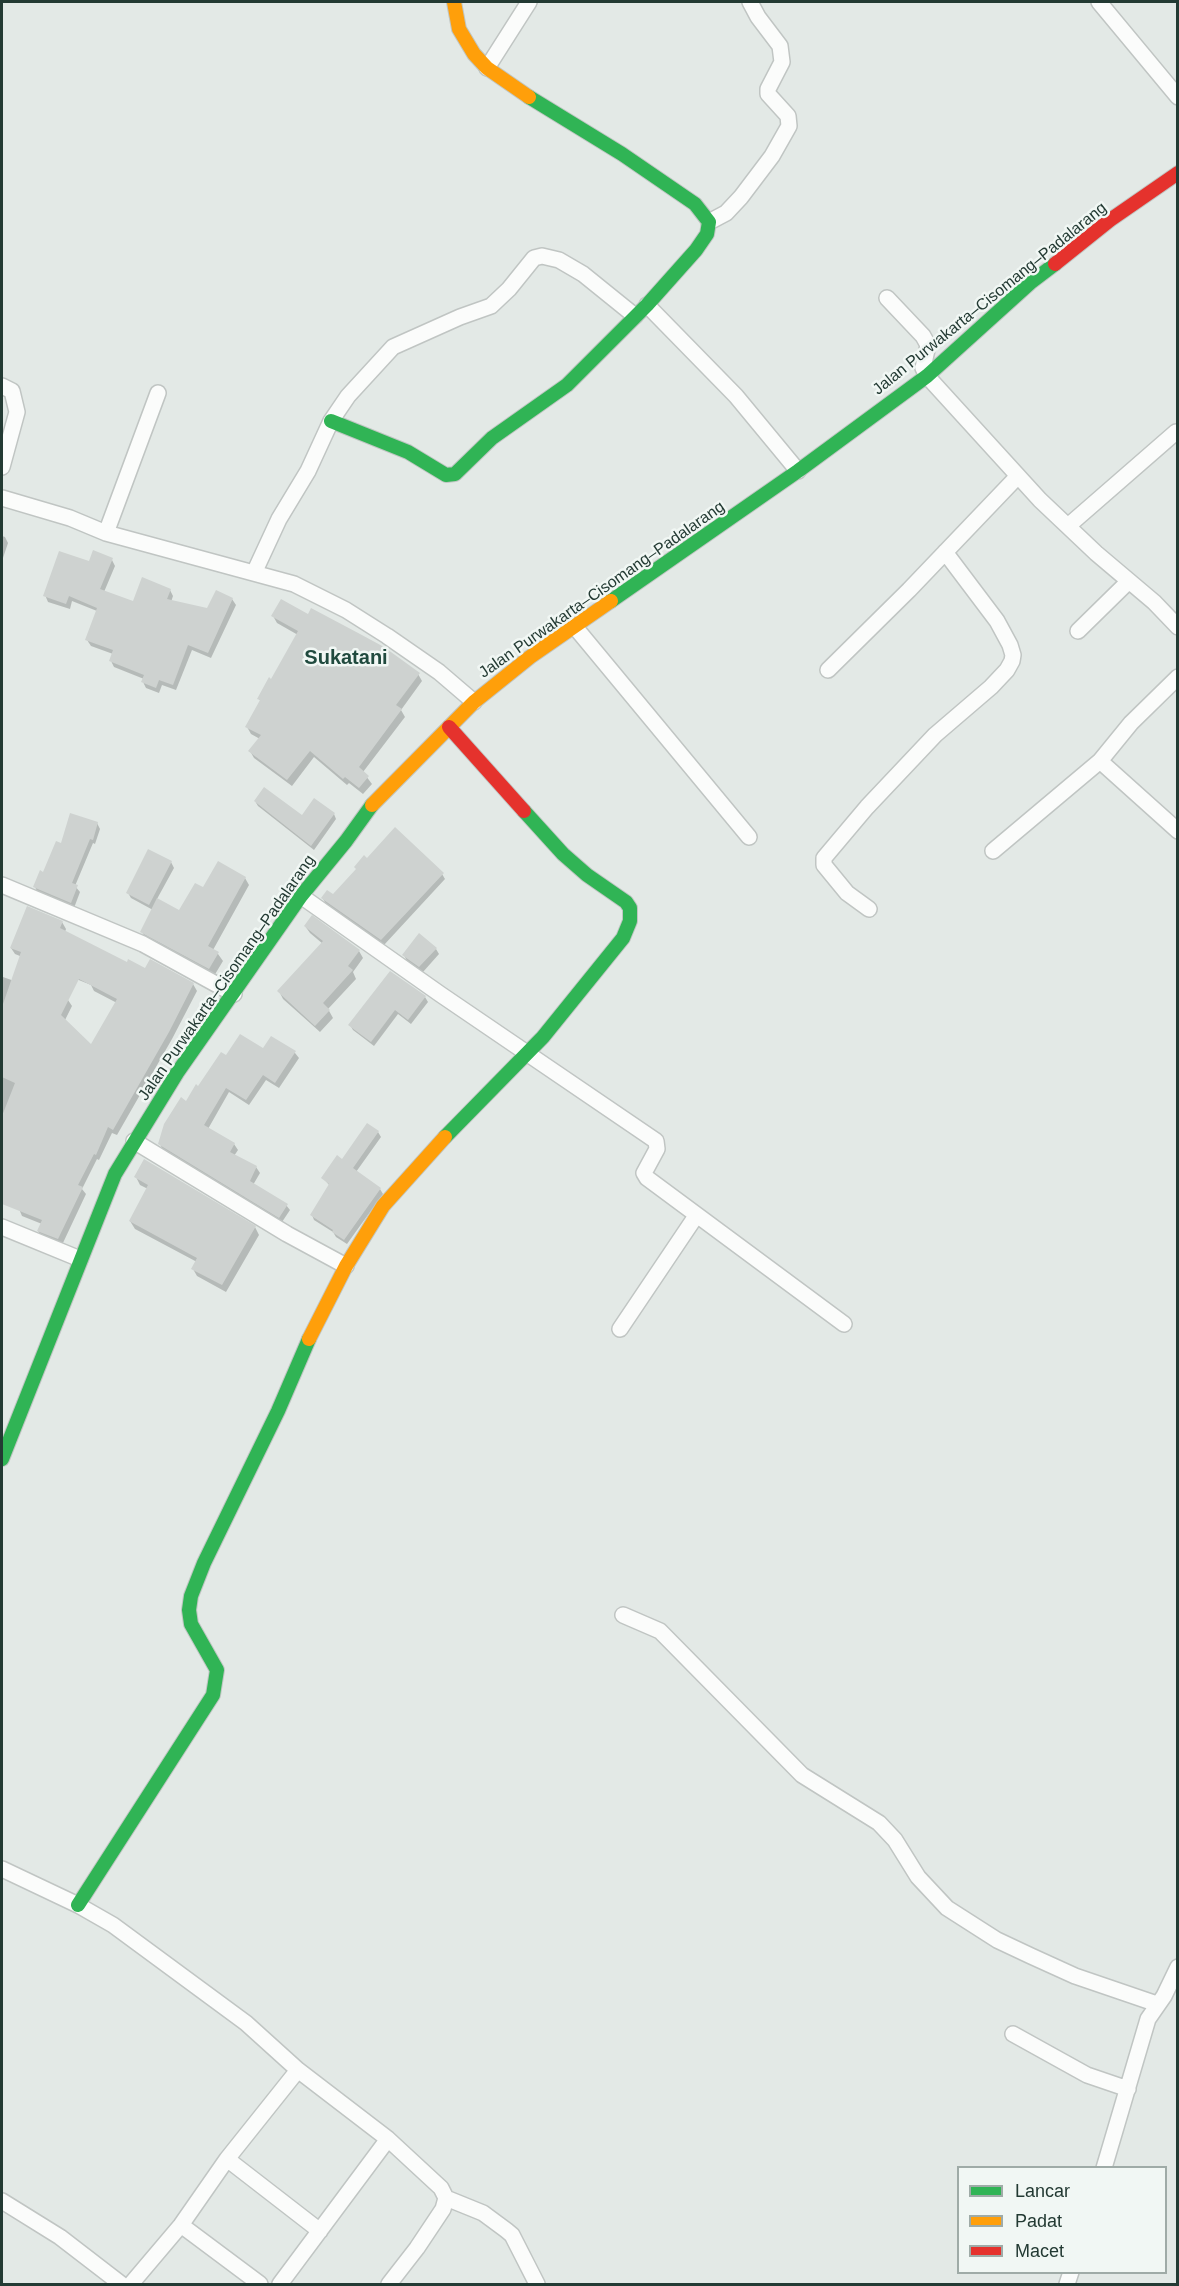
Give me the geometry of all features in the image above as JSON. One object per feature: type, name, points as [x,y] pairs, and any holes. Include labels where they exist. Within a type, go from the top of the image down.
[{"type":"main road","points":[[331,421],[408,452],[446,475],[455,474],[492,438],[567,385],[647,305],[696,250],[707,234],[709,222],[704,212],[672,186],[555,114],[487,68],[474,54],[459,29],[454,2]]},
{"type":"main road","name":"Jalan Purwakarta–Cisomang–Padalarang","points":[[2,1459],[7,1427],[115,1174],[177,1073],[301,896],[346,841],[373,802],[474,702],[531,657],[798,471],[927,376],[1030,284],[1110,220],[1178,173]]},
{"type":"main road","points":[[78,1905],[213,1695],[217,1670],[191,1624],[189,1610],[191,1596],[204,1563],[278,1411],[302,1354],[346,1266],[383,1206],[461,1119],[527,1053],[623,938],[630,921],[630,908],[626,902],[587,875],[563,854],[449,727]]},
{"type":"street","points":[[487,68],[529,2]]},
{"type":"street","points":[[709,222],[726,213],[741,197],[772,156],[789,126],[788,116],[768,94],[768,89],[782,62],[780,46],[758,17],[750,2]]},
{"type":"street","points":[[1099,2],[1178,97]]},
{"type":"street","points":[[254,573],[279,519],[308,471],[331,421],[348,396],[393,347],[460,317],[491,306],[509,289],[534,258],[542,256],[559,260],[575,270],[635,316]]},
{"type":"street","points":[[887,298],[923,336],[928,345],[922,368],[927,376],[1017,477],[1068,526],[1154,602],[1178,627]]},
{"type":"street","points":[[647,305],[736,396],[798,471]]},
{"type":"street","points":[[2,386],[12,392],[17,412],[2,467]]},
{"type":"street","points":[[106,533],[159,393]]},
{"type":"street","points":[[1068,526],[1176,432]]},
{"type":"street","points":[[828,670],[1017,477]]},
{"type":"street","points":[[2,498],[70,518],[106,533],[294,584],[346,610],[439,672],[474,702]]},
{"type":"street","points":[[869,909],[848,893],[824,865],[824,858],[867,807],[935,735],[991,687],[1012,661],[1010,645],[998,621],[945,552]]},
{"type":"street","points":[[1078,631],[1129,581]]},
{"type":"street","points":[[575,627],[749,837]]},
{"type":"street","points":[[993,851],[1100,761],[1131,723],[1178,677]]},
{"type":"street","points":[[1100,761],[1178,831]]},
{"type":"street","points":[[2,885],[143,944],[234,994]]},
{"type":"street","points":[[301,896],[656,1141],[657,1149],[644,1173],[645,1176],[844,1324]]},
{"type":"street","points":[[134,1141],[286,1234],[346,1266]]},
{"type":"street","points":[[620,1329],[696,1216]]},
{"type":"street","points":[[2,1227],[80,1259]]},
{"type":"street","points":[[623,1615],[660,1631],[802,1775],[879,1823],[895,1840],[918,1877],[947,1908],[997,1940],[1031,1956],[1075,1976],[1157,2004]]},
{"type":"street","points":[[2,1869],[78,1905],[113,1925],[246,2023],[297,2070],[388,2139],[441,2187],[446,2198],[443,2209],[389,2284]]},
{"type":"street","points":[[1105,2166],[1148,2019],[1164,1996],[1178,1967]]},
{"type":"street","points":[[1013,2034],[1087,2075],[1128,2089]]},
{"type":"street","points":[[131,2284],[181,2225],[227,2158],[297,2070]]},
{"type":"street","points":[[280,2284],[388,2139]]},
{"type":"street","points":[[227,2158],[320,2231]]},
{"type":"street","points":[[446,2198],[483,2213],[512,2235],[537,2284]]},
{"type":"street","points":[[2,2201],[60,2237],[121,2284]]},
{"type":"street","points":[[181,2225],[260,2284]]},
{"type":"building","points":[[93,550],[113,558],[100,589],[133,601],[142,577],[171,589],[167,599],[207,608],[216,590],[233,598],[208,653],[188,645],[173,685],[159,680],[156,688],[141,682],[144,675],[109,661],[113,650],[85,640],[97,608],[69,596],[66,604],[43,596],[59,551],[89,561]]},
{"type":"building","points":[[281,599],[308,614],[311,608],[360,634],[384,647],[420,673],[396,705],[402,709],[359,767],[369,776],[359,788],[345,777],[343,779],[310,751],[287,780],[248,751],[261,735],[245,727],[260,700],[257,699],[269,677],[271,679],[298,631],[271,616]]},
{"type":"building","points":[[264,787],[302,815],[314,798],[335,813],[311,846],[254,801]]},
{"type":"building","points":[[70,813],[98,822],[93,840],[90,839],[72,883],[78,885],[71,903],[33,887],[40,870],[43,872],[56,841],[61,843]]},
{"type":"building","points":[[395,827],[444,873],[381,940],[321,898],[327,890],[333,894],[356,869],[354,867],[364,855],[367,858]]},
{"type":"building","points":[[148,849],[172,861],[149,905],[126,893]]},
{"type":"building","points":[[218,861],[246,877],[208,946],[219,952],[209,969],[140,932],[157,898],[179,910],[195,883],[203,887]]},
{"type":"building","points":[[27,906],[63,921],[60,928],[127,962],[128,959],[145,968],[150,959],[194,983],[113,1130],[108,1127],[96,1155],[94,1154],[78,1185],[83,1187],[58,1239],[37,1231],[42,1220],[2,1204],[2,1116],[15,1083],[2,1077],[2,1007],[21,952],[10,948]],"holes":[[[79,979],[117,999],[91,1044],[61,1015]]]},
{"type":"building","points":[[312,915],[360,950],[348,966],[353,970],[323,1003],[330,1010],[315,1026],[277,991],[323,941],[304,926]]},
{"type":"building","points":[[419,933],[437,948],[419,967],[402,955]]},
{"type":"building","points":[[390,971],[426,996],[408,1020],[395,1010],[371,1042],[348,1025]]},
{"type":"building","points":[[240,1034],[263,1048],[271,1036],[296,1051],[275,1083],[263,1075],[246,1100],[226,1088],[204,1125],[235,1143],[230,1152],[257,1166],[250,1181],[288,1204],[279,1218],[158,1144],[164,1124],[181,1097],[186,1101],[221,1052],[226,1055]]},
{"type":"building","points":[[367,1123],[379,1131],[353,1168],[381,1188],[344,1240],[310,1215],[329,1184],[321,1178],[337,1155],[342,1159]]},
{"type":"building","points":[[144,1159],[256,1226],[222,1285],[191,1269],[197,1258],[129,1221],[148,1185],[134,1177]]},
{"type":"traffic: fast","points":[[331,421],[408,452],[446,475],[455,474],[492,438],[567,385],[647,305],[696,250],[707,234],[709,222],[695,204],[622,154],[529,97]]},
{"type":"traffic: fast","points":[[611,601],[798,471],[927,376],[1030,283],[1055,264]]},
{"type":"traffic: fast","points":[[2,1459],[115,1174],[177,1073],[301,896],[372,805]]},
{"type":"traffic: fast","points":[[445,1137],[543,1037],[623,938],[630,921],[630,908],[626,902],[587,875],[563,854],[524,811]]},
{"type":"traffic: fast","points":[[78,1905],[213,1695],[217,1670],[191,1624],[189,1610],[191,1596],[204,1563],[278,1411],[309,1339]]},
{"type":"traffic: slow","points":[[454,2],[459,29],[474,54],[487,68],[529,97]]},
{"type":"traffic: slow","points":[[372,805],[474,702],[530,657],[611,601]]},
{"type":"traffic: slow","points":[[309,1339],[346,1266],[383,1206],[445,1137]]},
{"type":"traffic: jam","points":[[1055,264],[1110,220],[1178,173]]},
{"type":"traffic: jam","points":[[449,727],[524,811]]},
{"type":"district","name":"Sukatani","points":[[346,658]]}]
